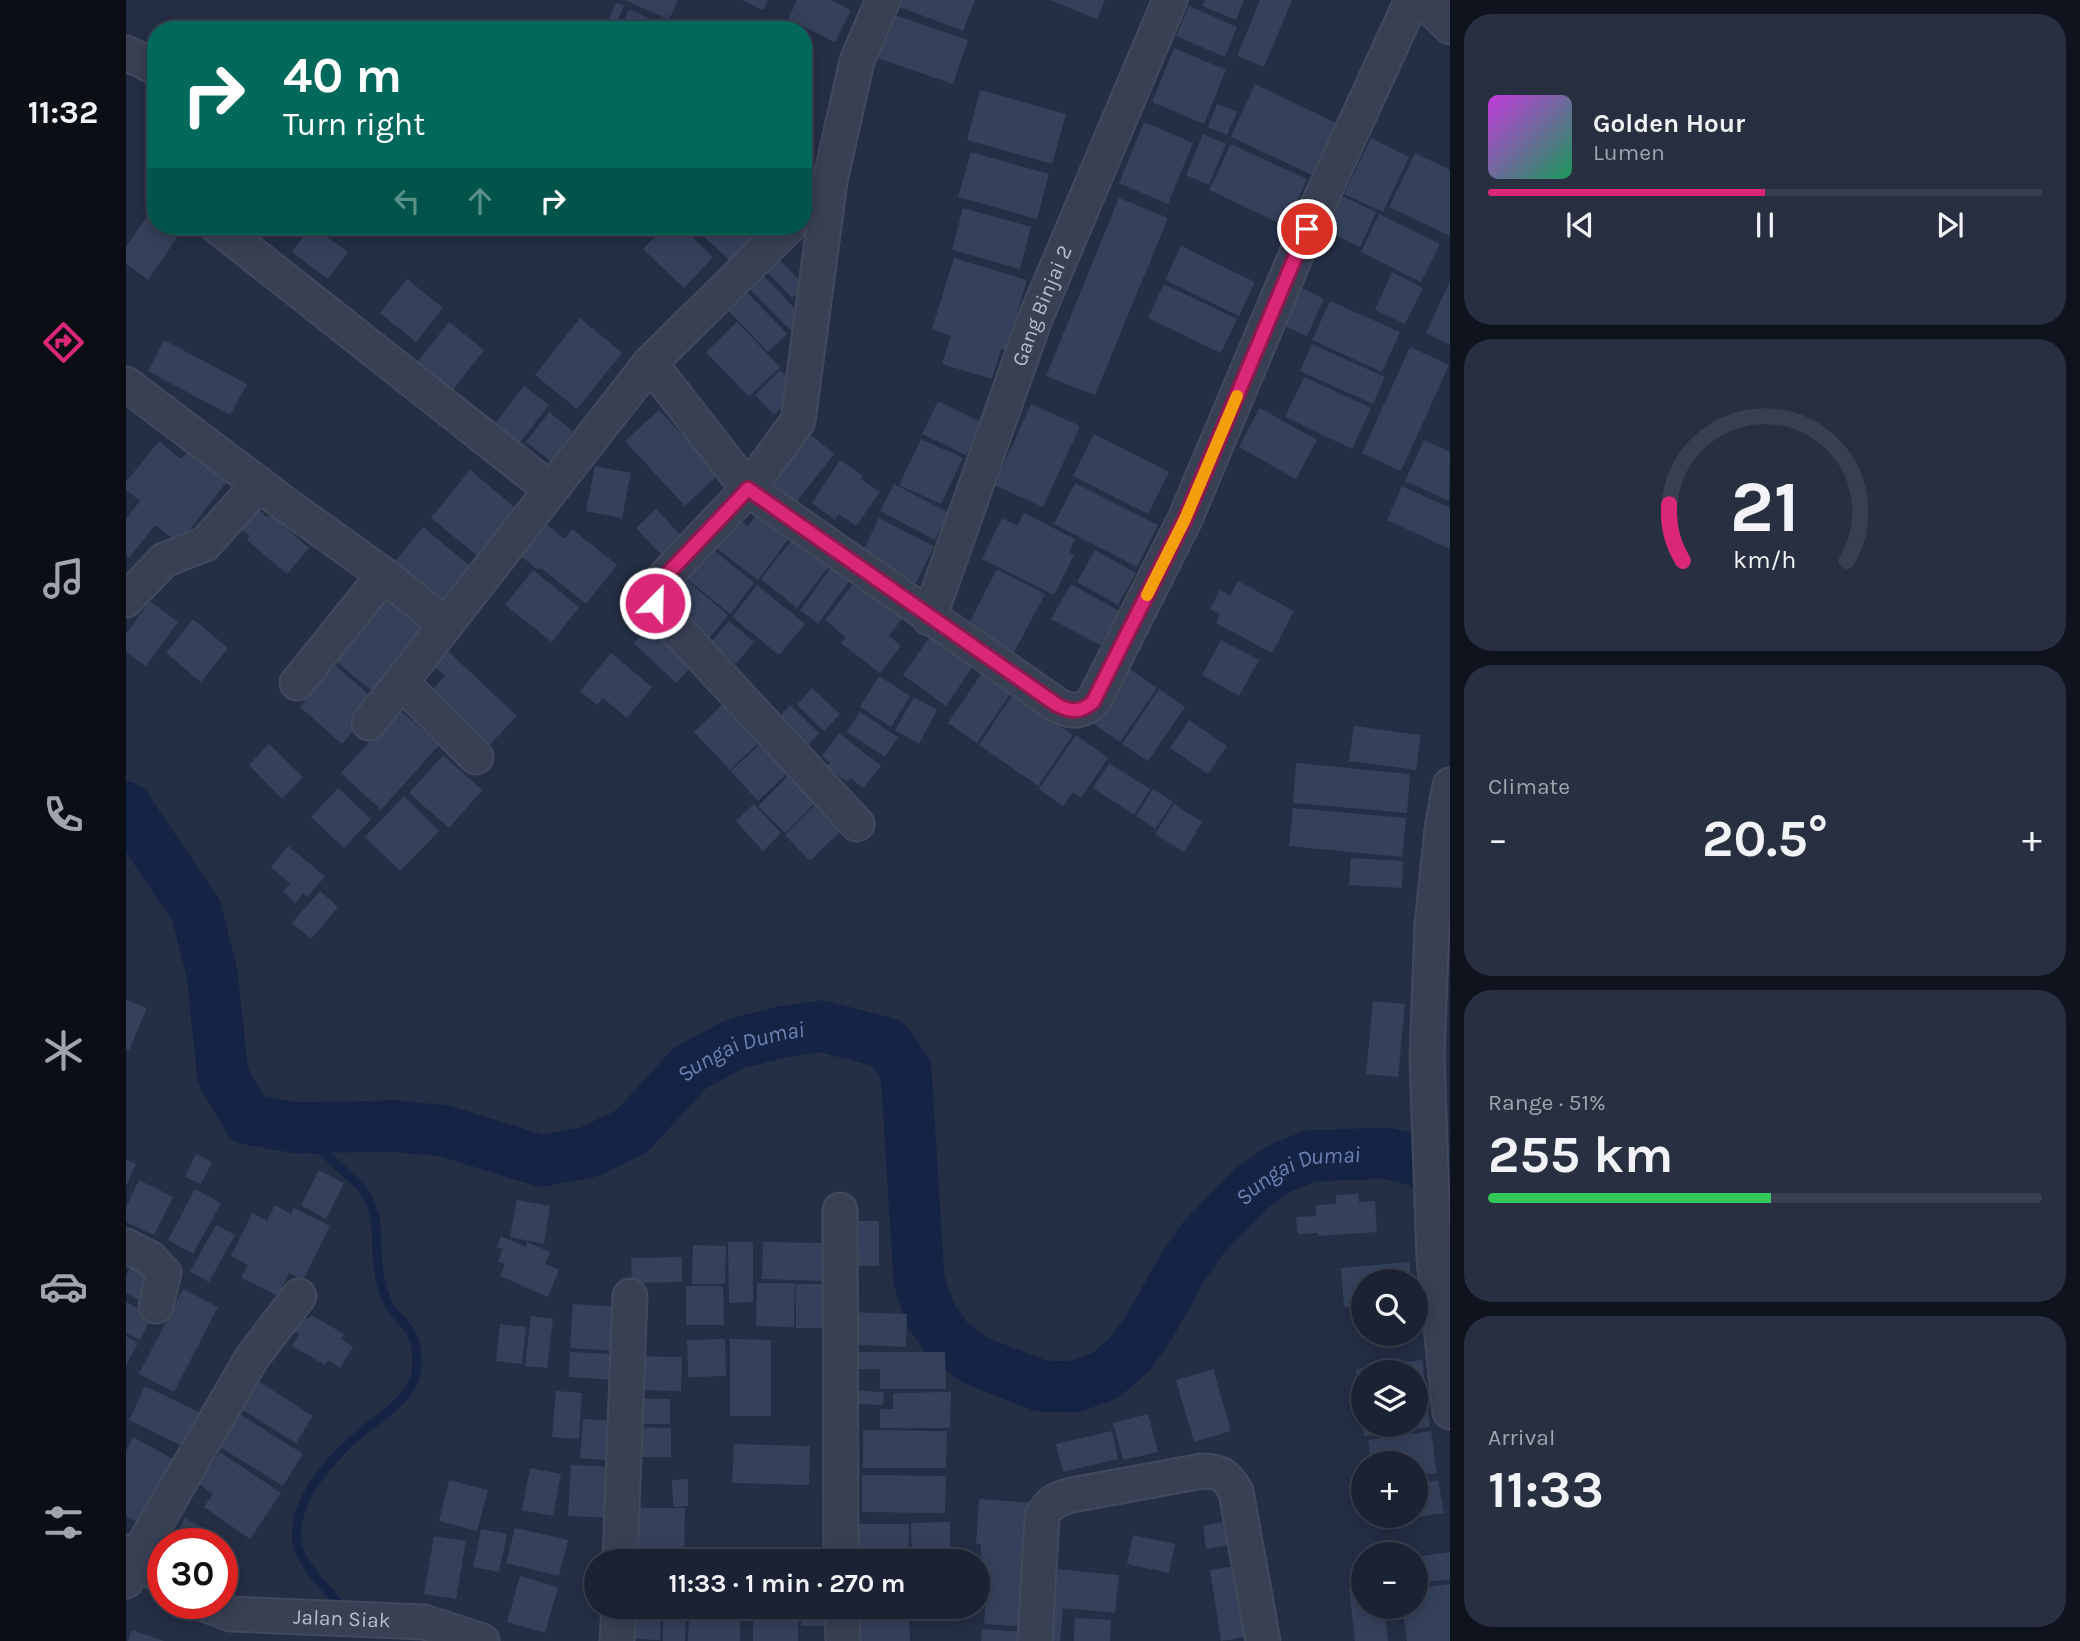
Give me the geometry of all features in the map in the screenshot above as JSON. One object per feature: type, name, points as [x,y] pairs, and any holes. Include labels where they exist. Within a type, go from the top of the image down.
[{"type":"street","points":[[858,824],[655,603],[653,596],[656,586],[748,489],[794,428],[801,414],[830,181],[857,61],[883,0]]},
{"type":"street","name":"Gang Binjai 2","points":[[929,618],[1035,319],[1170,0]]},
{"type":"street","points":[[650,363],[748,489],[1057,705],[1071,712],[1084,710],[1093,702],[1185,519],[1307,229],[1412,0]]},
{"type":"street","points":[[1423,0],[1450,27]]},
{"type":"street","points":[[126,53],[147,63]]},
{"type":"street","points":[[812,200],[830,181]]},
{"type":"street","points":[[229,235],[321,305],[550,489]]},
{"type":"street","points":[[369,723],[650,363],[780,235]]},
{"type":"street","points":[[126,384],[384,575],[446,625]]},
{"type":"street","points":[[126,600],[164,560],[205,544],[259,484]]},
{"type":"street","points":[[297,683],[384,575]]},
{"type":"street","points":[[401,682],[477,757]]},
{"type":"street","points":[[1450,785],[1442,829],[1432,925],[1441,969],[1427,1056],[1434,1259],[1450,1412]]},
{"type":"street","points":[[840,1210],[841,1549]]},
{"type":"street","points":[[126,1246],[150,1258],[164,1273],[156,1306]]},
{"type":"street","points":[[147,1571],[129,1564],[251,1359],[299,1296]]},
{"type":"street","points":[[620,1549],[630,1296]]},
{"type":"street","points":[[1034,1641],[1042,1517],[1046,1507],[1055,1500],[1072,1495],[1210,1471],[1217,1471],[1229,1479],[1236,1492],[1263,1641]]},
{"type":"street","name":"Jalan Siak","points":[[238,1614],[424,1622],[482,1641]]},
{"type":"street","points":[[617,1641],[618,1619]]},
{"type":"street","points":[[842,1619],[843,1641]]},
{"type":"building","points":[[625,0],[678,0],[669,20]]},
{"type":"building","points":[[742,0],[768,0],[763,10]]},
{"type":"building","points":[[797,0],[831,0],[851,10],[835,42],[812,31],[812,21],[788,19]]},
{"type":"building","points":[[900,0],[975,0],[963,31],[897,6]]},
{"type":"building","points":[[1050,0],[1105,0],[1097,19]]},
{"type":"building","points":[[1205,0],[1244,0],[1236,20],[1202,6]]},
{"type":"building","points":[[1260,0],[1292,0],[1264,67],[1237,56]]},
{"type":"building","points":[[616,3],[624,6],[617,21],[607,21]]},
{"type":"building","points":[[1189,6],[1237,27],[1225,57],[1176,36]]},
{"type":"building","points":[[629,9],[655,21],[623,21]]},
{"type":"building","points":[[892,14],[968,40],[953,84],[877,58]]},
{"type":"building","points":[[1174,48],[1226,70],[1204,124],[1152,102]]},
{"type":"building","points":[[1255,84],[1336,123],[1312,175],[1231,137]]},
{"type":"building","points":[[980,90],[1066,114],[1052,164],[967,140]]},
{"type":"building","points":[[1217,104],[1237,112],[1227,135],[1208,127]]},
{"type":"building","points":[[1144,122],[1193,143],[1168,204],[1119,183]]},
{"type":"building","points":[[1203,134],[1226,144],[1209,185],[1186,175]]},
{"type":"building","points":[[1371,138],[1409,157],[1383,212],[1344,194]]},
{"type":"building","points":[[1231,144],[1307,179],[1285,226],[1209,190]]},
{"type":"building","points":[[971,152],[1049,174],[1037,219],[958,197]]},
{"type":"building","points":[[1415,153],[1450,170],[1450,236],[1389,207]]},
{"type":"building","points":[[812,168],[821,176],[812,186]]},
{"type":"building","points":[[1342,196],[1376,212],[1360,247],[1325,230]]},
{"type":"building","points":[[1119,198],[1168,218],[1095,395],[1046,376]]},
{"type":"building","points":[[963,208],[1031,227],[1020,269],[952,250]]},
{"type":"building","points":[[1379,214],[1440,244],[1421,282],[1361,252]]},
{"type":"building","points":[[147,216],[147,235],[179,235],[148,280],[126,264],[126,247]]},
{"type":"building","points":[[304,235],[324,235],[348,252],[328,279],[292,252]]},
{"type":"building","points":[[657,235],[690,235],[713,257],[684,288],[643,249]]},
{"type":"building","points":[[702,235],[749,235],[755,241],[733,264]]},
{"type":"building","points":[[752,235],[766,235],[759,242]]},
{"type":"building","points":[[1181,246],[1255,282],[1239,316],[1165,280]]},
{"type":"building","points":[[776,256],[805,286],[792,298],[764,269]]},
{"type":"building","points":[[954,258],[1027,280],[1006,350],[1001,349],[992,379],[942,364],[951,336],[932,329]]},
{"type":"building","points":[[760,272],[804,318],[791,331],[746,285]]},
{"type":"building","points":[[1392,272],[1423,288],[1405,324],[1375,310]]},
{"type":"building","points":[[407,279],[443,308],[416,342],[380,313]]},
{"type":"building","points":[[1450,281],[1450,345],[1426,333]]},
{"type":"building","points":[[1164,284],[1237,319],[1221,353],[1148,318]]},
{"type":"building","points":[[1302,288],[1324,299],[1307,336],[1285,326]]},
{"type":"building","points":[[744,289],[787,334],[768,352],[725,307]]},
{"type":"building","points":[[1330,301],[1400,332],[1382,372],[1312,340]]},
{"type":"building","points":[[580,318],[622,353],[577,409],[535,375]]},
{"type":"building","points":[[449,322],[484,350],[448,396],[413,368]]},
{"type":"building","points":[[737,322],[780,367],[749,397],[706,352]]},
{"type":"building","points":[[164,340],[247,384],[230,415],[148,371]]},
{"type":"building","points":[[1312,344],[1385,377],[1373,404],[1300,371]]},
{"type":"building","points":[[1410,347],[1449,365],[1401,471],[1362,453]]},
{"type":"building","points":[[780,370],[799,390],[774,415],[755,395]]},
{"type":"building","points":[[1304,377],[1371,408],[1352,449],[1285,417]]},
{"type":"building","points":[[524,386],[549,405],[517,446],[493,426]]},
{"type":"building","points":[[938,401],[981,422],[966,455],[922,434]]},
{"type":"building","points":[[1031,404],[1080,426],[1043,507],[994,485]]},
{"type":"building","points":[[1260,408],[1317,440],[1296,479],[1239,447]]},
{"type":"building","points":[[659,410],[719,474],[685,506],[625,441]]},
{"type":"building","points":[[549,412],[573,431],[550,461],[526,442]]},
{"type":"building","points":[[804,429],[834,454],[794,505],[764,481]]},
{"type":"building","points":[[1094,434],[1169,472],[1148,514],[1073,476]]},
{"type":"building","points":[[921,439],[963,458],[941,504],[899,485]]},
{"type":"building","points":[[1424,440],[1450,452],[1449,501],[1405,481]]},
{"type":"building","points":[[159,441],[181,459],[189,449],[228,480],[179,544],[155,525],[129,558],[126,555],[126,519],[140,501],[126,490],[126,482]]},
{"type":"building","points":[[840,460],[880,492],[856,526],[839,514],[835,520],[812,503]]},
{"type":"building","points":[[595,466],[631,473],[622,518],[586,511]]},
{"type":"building","points":[[470,470],[523,514],[485,562],[431,518]]},
{"type":"building","points":[[1075,483],[1158,525],[1137,567],[1054,524]]},
{"type":"building","points":[[894,484],[949,513],[935,540],[880,511]]},
{"type":"building","points":[[1402,486],[1450,508],[1450,549],[1387,520]]},
{"type":"building","points":[[256,507],[267,517],[270,514],[309,548],[287,574],[247,540],[250,536],[239,527]]},
{"type":"building","points":[[762,507],[794,532],[758,580],[716,548],[737,519],[748,526]]},
{"type":"building","points":[[656,509],[686,541],[666,560],[636,528]]},
{"type":"building","points":[[1024,513],[1075,539],[1069,552],[1074,555],[1054,595],[982,559],[1002,518],[1017,526]]},
{"type":"building","points":[[879,518],[934,546],[916,583],[861,556]]},
{"type":"building","points":[[546,524],[564,539],[572,529],[617,565],[586,604],[541,568],[538,570],[521,556]]},
{"type":"building","points":[[423,527],[475,570],[440,612],[389,569]]},
{"type":"building","points":[[798,532],[833,561],[797,608],[761,579]]},
{"type":"building","points":[[709,546],[754,583],[730,614],[684,576]]},
{"type":"building","points":[[1095,550],[1136,573],[1118,605],[1077,582]]},
{"type":"building","points":[[833,565],[851,579],[818,624],[800,610]]},
{"type":"building","points":[[997,569],[1045,594],[1013,654],[966,629]]},
{"type":"building","points":[[533,570],[579,607],[552,642],[505,605]]},
{"type":"building","points":[[683,577],[728,615],[708,640],[663,602]]},
{"type":"building","points":[[856,580],[903,617],[889,636],[901,646],[880,673],[841,643],[846,637],[825,620]]},
{"type":"building","points":[[1238,581],[1294,611],[1272,653],[1216,623],[1220,614],[1210,609],[1220,590],[1230,596]]},
{"type":"building","points":[[1071,584],[1119,611],[1100,645],[1051,619]]},
{"type":"building","points":[[757,585],[805,624],[779,655],[732,617]]},
{"type":"building","points":[[383,596],[429,632],[378,696],[333,659]]},
{"type":"building","points":[[150,601],[178,622],[146,666],[126,652],[126,634]]},
{"type":"building","points":[[657,618],[700,657],[676,683],[634,643]]},
{"type":"building","points":[[193,619],[228,648],[201,682],[166,653]]},
{"type":"building","points":[[729,621],[754,642],[736,664],[711,642]]},
{"type":"building","points":[[933,632],[976,662],[946,706],[903,675]]},
{"type":"building","points":[[1221,640],[1259,660],[1239,696],[1202,675]]},
{"type":"building","points":[[448,651],[517,716],[482,753],[430,692],[445,676],[434,666]]},
{"type":"building","points":[[611,653],[652,687],[627,718],[603,698],[597,705],[580,691]]},
{"type":"building","points":[[324,663],[332,670],[335,665],[377,702],[342,744],[300,707],[305,701],[297,694]]},
{"type":"building","points":[[1128,668],[1157,688],[1120,742],[1091,722]]},
{"type":"building","points":[[982,673],[1011,693],[977,743],[948,723]]},
{"type":"building","points":[[879,676],[910,696],[891,727],[860,707]]},
{"type":"building","points":[[812,688],[840,714],[824,731],[797,705]]},
{"type":"building","points":[[1159,689],[1185,707],[1148,761],[1122,744]]},
{"type":"building","points":[[1013,694],[1073,735],[1038,786],[979,745]]},
{"type":"building","points":[[914,697],[937,710],[919,744],[895,730]]},
{"type":"building","points":[[729,698],[765,737],[730,770],[694,732]]},
{"type":"building","points":[[790,705],[819,733],[806,747],[777,719]]},
{"type":"building","points":[[399,709],[439,745],[381,810],[341,773]]},
{"type":"building","points":[[860,712],[898,737],[885,757],[847,732]]},
{"type":"building","points":[[1189,720],[1227,746],[1208,774],[1170,748]]},
{"type":"building","points":[[1354,726],[1421,735],[1416,770],[1349,761]]},
{"type":"building","points":[[839,733],[881,766],[863,788],[850,778],[847,782],[827,767],[830,763],[822,756]]},
{"type":"building","points":[[1076,735],[1108,758],[1081,798],[1073,792],[1063,806],[1039,789]]},
{"type":"building","points":[[769,736],[796,765],[758,801],[731,771]]},
{"type":"building","points":[[269,744],[303,777],[282,799],[249,765]]},
{"type":"building","points":[[443,755],[482,790],[449,828],[409,793]]},
{"type":"building","points":[[1109,763],[1150,789],[1134,815],[1093,788]]},
{"type":"building","points":[[1296,763],[1410,774],[1407,813],[1293,803]]},
{"type":"building","points":[[797,767],[824,794],[785,833],[758,806]]},
{"type":"building","points":[[338,788],[371,819],[344,848],[311,817]]},
{"type":"building","points":[[1153,789],[1173,802],[1155,829],[1136,816]]},
{"type":"building","points":[[825,795],[851,821],[810,861],[785,835]]},
{"type":"building","points":[[404,796],[439,831],[400,871],[365,837]]},
{"type":"building","points":[[754,804],[781,833],[763,851],[736,821]]},
{"type":"building","points":[[1174,804],[1202,822],[1184,852],[1155,834]]},
{"type":"building","points":[[1293,808],[1406,818],[1402,857],[1289,846]]},
{"type":"building","points":[[288,846],[325,876],[308,897],[303,893],[296,903],[283,892],[290,883],[271,867]]},
{"type":"building","points":[[1351,858],[1403,861],[1402,888],[1349,885]]},
{"type":"building","points":[[320,891],[338,907],[311,939],[292,923]]},
{"type":"building","points":[[126,1000],[147,1008],[129,1050],[126,1049]]},
{"type":"building","points":[[1373,1001],[1405,1004],[1398,1077],[1366,1074]]},
{"type":"building","points":[[196,1154],[212,1162],[201,1184],[185,1177]]},
{"type":"building","points":[[126,1159],[136,1164],[126,1186]]},
{"type":"building","points":[[319,1170],[344,1183],[326,1219],[301,1205]]},
{"type":"building","points":[[139,1180],[173,1197],[154,1235],[126,1222],[126,1208]]},
{"type":"building","points":[[195,1189],[221,1203],[193,1254],[168,1240]]},
{"type":"building","points":[[1358,1194],[1359,1202],[1375,1201],[1377,1232],[1318,1236],[1318,1233],[1298,1234],[1296,1217],[1316,1216],[1316,1205],[1336,1204],[1336,1195]]},
{"type":"building","points":[[517,1200],[550,1206],[544,1244],[510,1237]]},
{"type":"building","points":[[275,1205],[291,1214],[294,1208],[330,1226],[303,1280],[289,1273],[278,1296],[241,1278],[248,1265],[231,1256],[252,1213],[267,1221]]},
{"type":"building","points":[[850,1221],[879,1221],[879,1266],[850,1266]]},
{"type":"building","points":[[216,1225],[235,1235],[209,1282],[190,1272]]},
{"type":"building","points":[[501,1236],[526,1247],[527,1242],[550,1252],[545,1264],[559,1270],[548,1297],[500,1276],[505,1264],[498,1262],[503,1249],[497,1247]]},
{"type":"building","points":[[728,1242],[753,1242],[753,1302],[729,1303]]},
{"type":"building","points":[[763,1242],[825,1243],[825,1281],[762,1279]]},
{"type":"building","points":[[693,1245],[726,1246],[725,1284],[692,1284]]},
{"type":"building","points":[[682,1257],[682,1282],[632,1283],[631,1258]]},
{"type":"building","points":[[1410,1262],[1410,1269],[1351,1269],[1351,1307],[1344,1307],[1341,1268]]},
{"type":"building","points":[[130,1268],[152,1280],[141,1301],[126,1293],[126,1275]]},
{"type":"building","points":[[757,1283],[795,1283],[794,1327],[756,1326]]},
{"type":"building","points":[[796,1284],[832,1284],[832,1328],[796,1328]]},
{"type":"building","points":[[686,1286],[723,1286],[724,1325],[686,1325]]},
{"type":"building","points":[[183,1289],[218,1307],[174,1392],[139,1374]]},
{"type":"building","points":[[126,1302],[152,1316],[140,1340],[126,1333]]},
{"type":"building","points":[[573,1304],[620,1307],[617,1351],[570,1348]]},
{"type":"building","points":[[847,1312],[907,1314],[906,1347],[846,1344]]},
{"type":"building","points":[[302,1315],[308,1319],[311,1315],[344,1334],[341,1339],[353,1347],[340,1368],[328,1360],[325,1365],[292,1346],[299,1334],[292,1330]]},
{"type":"building","points":[[531,1316],[553,1319],[547,1368],[525,1366]]},
{"type":"building","points":[[500,1324],[526,1327],[522,1364],[496,1361]]},
{"type":"building","points":[[126,1336],[138,1343],[126,1366]]},
{"type":"building","points":[[725,1339],[726,1376],[688,1377],[687,1340]]},
{"type":"building","points":[[730,1339],[771,1340],[771,1416],[730,1416]]},
{"type":"building","points":[[570,1352],[615,1354],[614,1380],[569,1377]]},
{"type":"building","points":[[852,1352],[945,1352],[946,1389],[880,1389],[880,1369],[852,1369]]},
{"type":"building","points":[[633,1356],[682,1357],[681,1391],[632,1390]]},
{"type":"building","points":[[1213,1369],[1231,1431],[1194,1442],[1176,1380]]},
{"type":"building","points":[[258,1381],[313,1416],[296,1443],[241,1409]]},
{"type":"building","points":[[145,1386],[200,1413],[184,1447],[129,1420]]},
{"type":"building","points":[[556,1391],[582,1393],[579,1439],[552,1437]]},
{"type":"building","points":[[859,1391],[884,1392],[883,1405],[859,1404]]},
{"type":"building","points":[[951,1392],[950,1428],[880,1428],[880,1409],[893,1409],[893,1393]]},
{"type":"building","points":[[632,1399],[670,1399],[670,1424],[632,1424]]},
{"type":"building","points":[[235,1411],[303,1454],[283,1486],[215,1444]]},
{"type":"building","points":[[1148,1414],[1158,1452],[1123,1460],[1113,1423]]},
{"type":"building","points":[[583,1419],[617,1421],[615,1461],[580,1458]]},
{"type":"building","points":[[632,1427],[671,1428],[671,1457],[631,1457]]},
{"type":"building","points":[[863,1430],[947,1431],[946,1468],[863,1468]]},
{"type":"building","points":[[1112,1431],[1118,1459],[1063,1472],[1056,1444]]},
{"type":"building","points":[[1428,1431],[1431,1431],[1437,1473],[1428,1474],[1428,1451],[1369,1451],[1368,1440],[1428,1437]]},
{"type":"building","points":[[133,1437],[175,1460],[138,1523],[126,1516],[126,1451]]},
{"type":"building","points":[[734,1444],[810,1446],[809,1485],[732,1483]]},
{"type":"building","points":[[220,1452],[281,1493],[250,1539],[238,1528],[204,1507],[213,1494],[199,1484]]},
{"type":"building","points":[[571,1465],[616,1467],[613,1518],[568,1516]]},
{"type":"building","points":[[530,1468],[561,1474],[553,1516],[522,1510]]},
{"type":"building","points":[[862,1475],[946,1476],[945,1513],[862,1512]]},
{"type":"building","points":[[688,1479],[688,1506],[673,1507],[672,1480]]},
{"type":"building","points":[[449,1480],[488,1490],[477,1531],[439,1521]]},
{"type":"building","points":[[1438,1480],[1444,1513],[1428,1516],[1428,1482]]},
{"type":"building","points":[[979,1499],[1036,1503],[1028,1627],[984,1624],[984,1619],[990,1619],[990,1549],[981,1549],[981,1544],[976,1544]]},
{"type":"building","points":[[631,1508],[685,1508],[684,1549],[630,1549]]},
{"type":"building","points":[[185,1518],[202,1528],[180,1528]]},
{"type":"building","points":[[1234,1520],[1238,1543],[1206,1549],[1203,1526]]},
{"type":"building","points":[[950,1522],[950,1549],[912,1549],[911,1523]]},
{"type":"building","points":[[855,1524],[909,1524],[908,1549],[855,1549]]},
{"type":"building","points":[[515,1528],[568,1540],[559,1576],[506,1563]]},
{"type":"building","points":[[481,1529],[507,1534],[499,1572],[473,1567]]},
{"type":"building","points":[[1133,1535],[1175,1544],[1169,1573],[1127,1564]]},
{"type":"building","points":[[434,1536],[466,1541],[456,1599],[424,1594]]},
{"type":"building","points":[[1450,1552],[1450,1579],[1428,1582],[1428,1555]]},
{"type":"building","points":[[1247,1564],[1258,1635],[1221,1641],[1210,1570]]},
{"type":"building","points":[[1045,1568],[1119,1575],[1115,1613],[1063,1608],[1060,1641],[1039,1641]]},
{"type":"building","points":[[520,1576],[558,1587],[545,1633],[507,1622]]},
{"type":"building","points":[[1450,1584],[1450,1641],[1407,1641],[1404,1619],[1428,1619],[1428,1587]]},
{"type":"building","points":[[1075,1618],[1111,1620],[1110,1641],[1074,1641]]},
{"type":"building","points":[[632,1619],[661,1619],[660,1640],[631,1639]]},
{"type":"building","points":[[663,1619],[686,1619],[685,1641],[663,1641]]},
{"type":"building","points":[[689,1619],[740,1619],[740,1641],[688,1641]]},
{"type":"building","points":[[753,1619],[798,1619],[798,1641],[753,1641]]},
{"type":"building","points":[[801,1619],[825,1619],[825,1626],[801,1626]]},
{"type":"building","points":[[857,1619],[909,1619],[910,1641],[857,1641]]},
{"type":"building","points":[[1352,1619],[1385,1619],[1388,1641],[1355,1641]]},
{"type":"building","points":[[982,1629],[1027,1632],[1026,1641],[981,1641]]},
{"type":"building","points":[[132,1630],[164,1641],[128,1641]]},
{"type":"waterway","name":"Sungai Dumai","points":[[126,807],[196,910],[212,973],[223,1076],[248,1119],[297,1128],[394,1126],[445,1131],[541,1161],[589,1152],[632,1131],[690,1068],[735,1044],[782,1032],[821,1026],[887,1043],[906,1070],[919,1280],[930,1314],[949,1341],[977,1361],[1041,1386],[1074,1387],[1106,1375],[1132,1352],[1204,1237],[1252,1188],[1279,1169],[1310,1156],[1386,1153],[1419,1161],[1450,1183]]},
{"type":"waterway","points":[[297,1128],[360,1186],[368,1198],[373,1210],[378,1269],[384,1292],[390,1307],[411,1333],[416,1350],[416,1374],[408,1391],[396,1405],[354,1439],[328,1465],[316,1480],[300,1513],[297,1530],[301,1555],[345,1611]]},
{"type":"slow traffic","points":[[1147,595],[1185,519],[1237,396]]},
{"type":"route","points":[[655,603],[653,596],[656,586],[748,489],[1057,705],[1071,712],[1084,710],[1093,702],[1185,519],[1307,229]]}]
